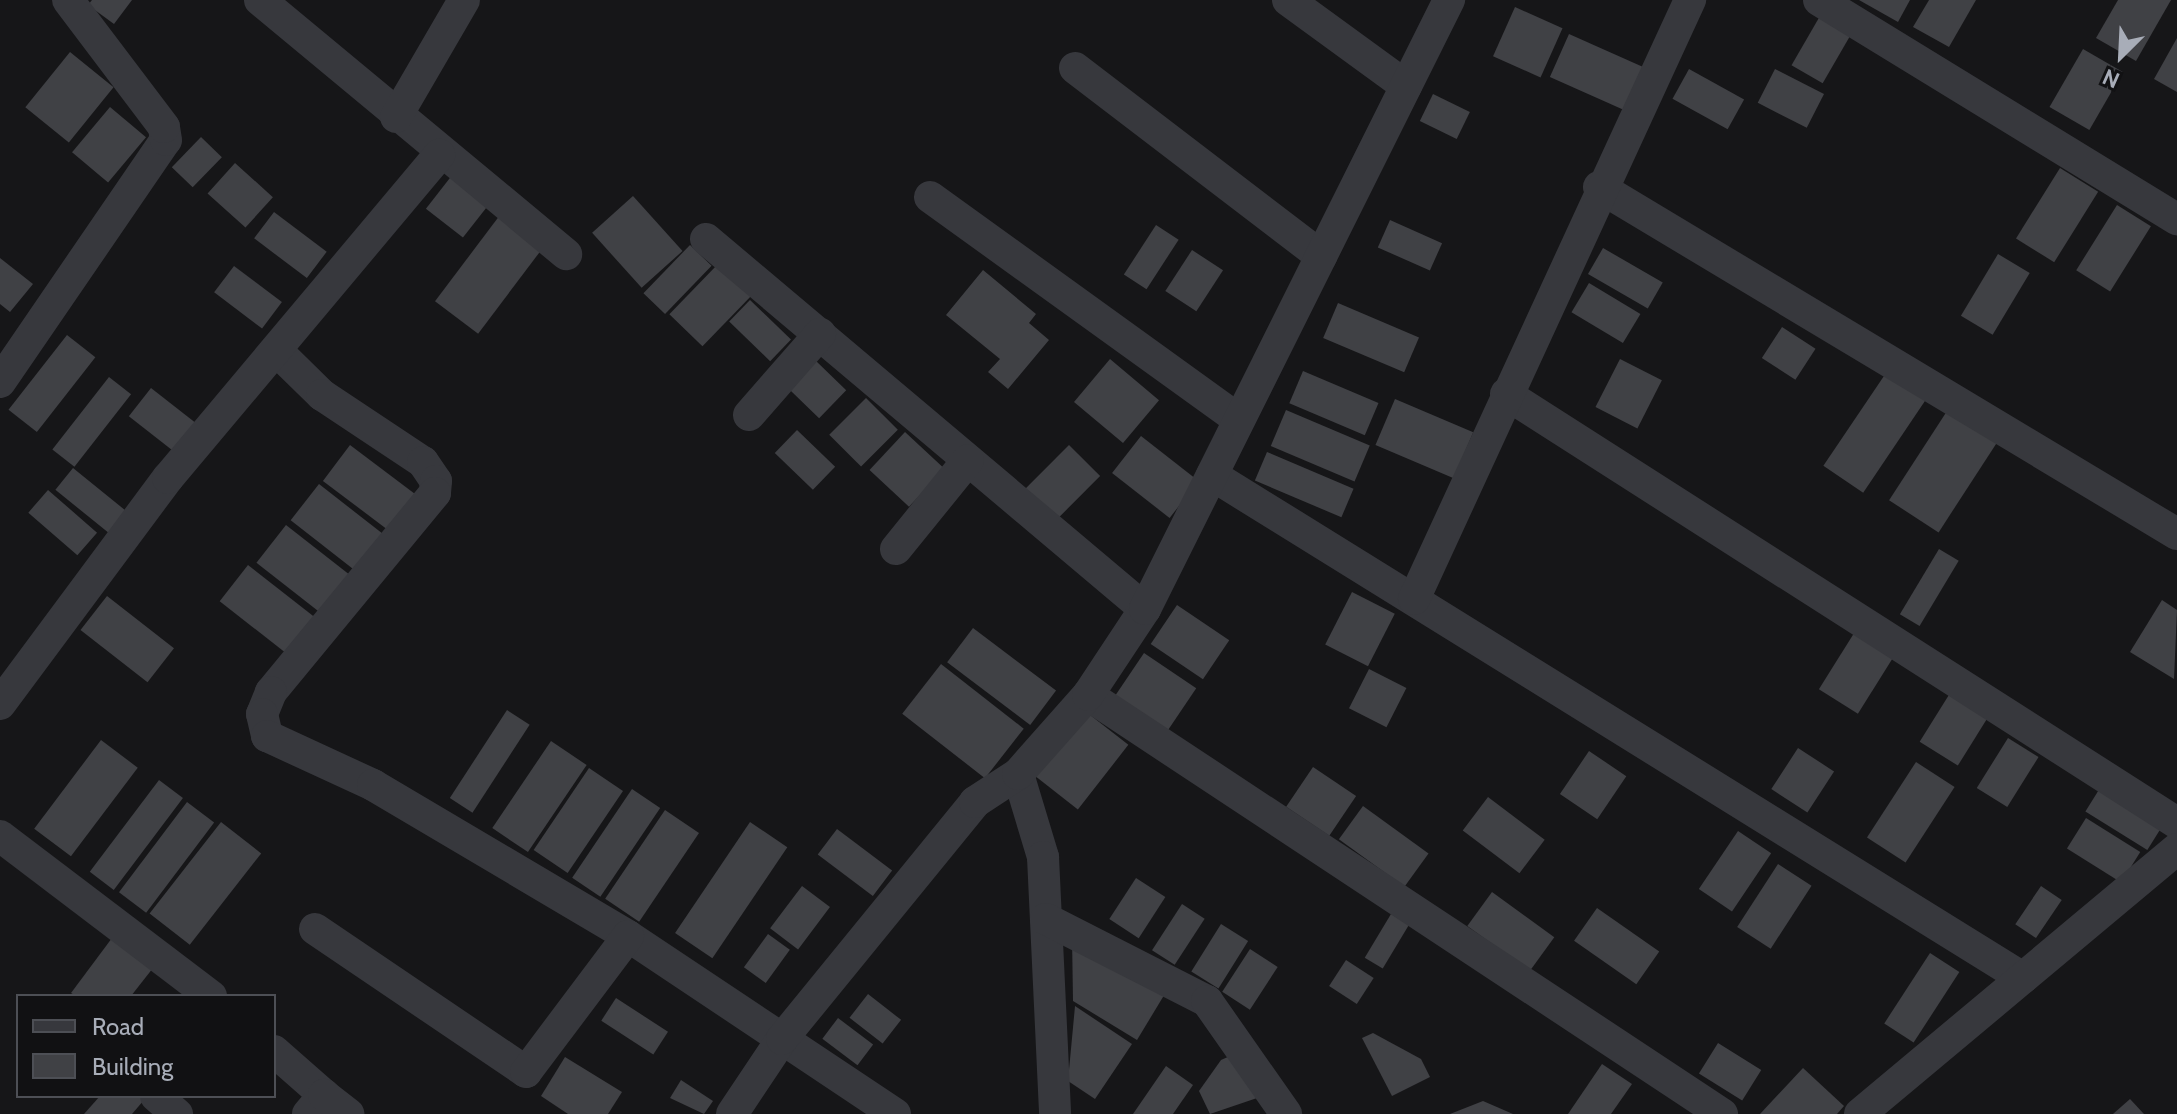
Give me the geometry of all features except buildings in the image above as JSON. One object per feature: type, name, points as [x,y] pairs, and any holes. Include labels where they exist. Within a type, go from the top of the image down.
[{"type":"street","points":[[0,382],[166,140],[164,127],[68,0]]},
{"type":"street","points":[[260,0],[439,155],[566,254]]},
{"type":"street","points":[[396,117],[464,0]]},
{"type":"street","points":[[1288,0],[1406,86]]},
{"type":"street","points":[[732,1114],[782,1039],[975,802],[1018,774],[1088,695],[1145,609],[1449,0]]},
{"type":"street","points":[[1414,599],[1599,187],[1690,0]]},
{"type":"street","points":[[1819,0],[2177,219]]},
{"type":"street","points":[[1075,68],[1321,256]]},
{"type":"street","points":[[0,704],[168,478],[439,155]]},
{"type":"street","points":[[1599,187],[2177,534]]},
{"type":"street","points":[[930,197],[1239,420]]},
{"type":"street","points":[[706,239],[1145,609]]},
{"type":"street","points":[[749,415],[820,334]]},
{"type":"street","points":[[277,351],[322,395],[423,462],[436,481],[435,493],[271,692],[262,714],[267,736],[373,785],[628,936],[895,1114]]},
{"type":"street","points":[[1506,394],[2177,823]]},
{"type":"street","points":[[896,549],[968,460]]},
{"type":"street","points":[[1212,475],[2023,978]]},
{"type":"street","points":[[1088,695],[1722,1114]]},
{"type":"street","points":[[1018,774],[1043,857],[1055,1114]]},
{"type":"street","points":[[0,836],[208,994]]},
{"type":"street","points":[[1860,1114],[2177,849]]},
{"type":"street","points":[[1046,919],[1207,1001],[1286,1114]]},
{"type":"street","points":[[315,929],[526,1072],[628,936]]},
{"type":"street","points":[[276,1053],[327,1108]]},
{"type":"street","points":[[158,1098],[177,1114]]}]
